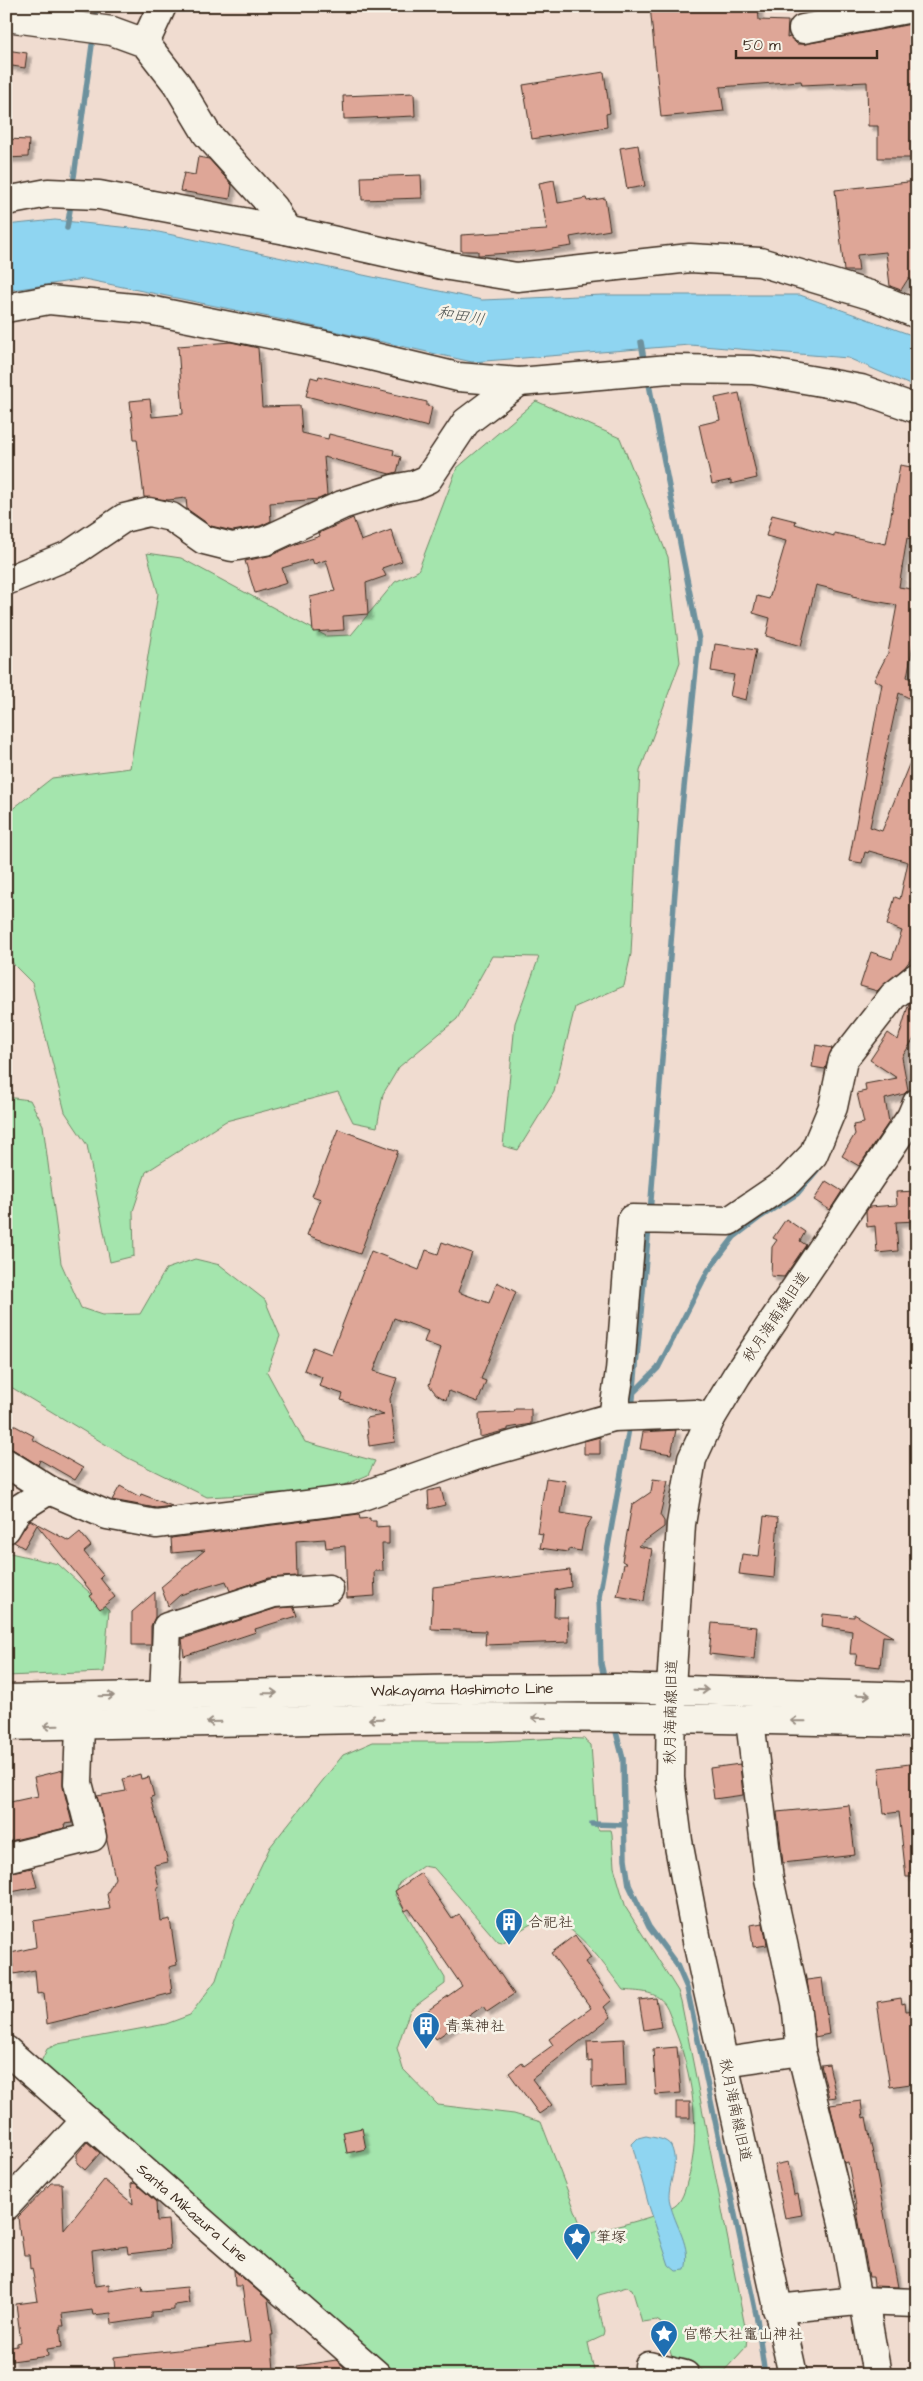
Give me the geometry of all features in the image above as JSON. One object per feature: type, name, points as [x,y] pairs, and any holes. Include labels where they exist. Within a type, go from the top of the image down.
[{"type":"street","points":[[145,43],[162,6]]},
{"type":"street","points":[[803,29],[836,14],[917,7]]},
{"type":"street","points":[[6,17],[42,14],[112,31],[145,43],[177,84],[207,134],[274,208],[286,230]]},
{"type":"street","points":[[6,201],[48,192],[99,195],[286,230],[443,265],[517,277],[690,258],[760,262],[870,295],[917,314]]},
{"type":"street","points":[[6,308],[49,300],[144,309],[329,346],[458,377],[519,382],[670,368],[753,370],[861,389],[917,409]]},
{"type":"street","points":[[6,581],[69,556],[124,518],[149,512],[171,517],[204,540],[232,547],[265,541],[342,506],[393,488],[414,485],[428,478],[466,422],[519,382]]},
{"type":"street","points":[[617,1416],[632,1219],[729,1220],[788,1181],[813,1155],[833,1107],[843,1060],[893,996],[917,978]]},
{"type":"street","name":"秋月海南線旧道","points":[[793,2375],[698,1946],[678,1841],[670,1778],[670,1718],[681,1524],[692,1459],[711,1418],[737,1375],[911,1117],[917,1103]]},
{"type":"street","points":[[6,1463],[49,1490],[107,1515],[156,1524],[354,1499],[475,1456],[617,1416],[695,1414],[711,1418]]},
{"type":"street","points":[[6,1530],[17,1510],[49,1490]]},
{"type":"street","points":[[164,1695],[167,1628],[274,1593],[329,1589]]},
{"type":"street","name":"Wakayama Hashimoto Line","points":[[6,1699],[582,1688],[671,1688],[917,1697]]},
{"type":"street","name":"Wakayama Hashimoto Line","points":[[6,1726],[465,1717],[670,1718],[917,1723]]},
{"type":"street","points":[[750,1720],[769,1880],[796,2003],[801,2052],[843,2223],[877,2375]]},
{"type":"street","points":[[6,1858],[92,1837],[78,1783],[80,1725]]},
{"type":"street","name":"Santa Mikazura Line","points":[[6,2050],[377,2375]]},
{"type":"street","points":[[725,2062],[801,2052]]},
{"type":"street","points":[[6,2206],[86,2120]]},
{"type":"street","points":[[778,2310],[860,2301],[917,2303]]},
{"type":"street","points":[[649,2366],[685,2375]]},
{"type":"green space","points":[[536,401],[620,438],[668,557],[680,662],[640,771],[631,954],[624,986],[575,1007],[554,1092],[518,1150],[503,1146],[515,1023],[539,957],[492,956],[457,1019],[399,1067],[383,1094],[377,1127],[353,1122],[338,1092],[226,1121],[146,1172],[133,1211],[134,1256],[110,1262],[87,1145],[65,1112],[32,983],[14,965],[6,949],[6,814],[52,778],[130,768],[158,593],[147,553],[181,558],[326,636],[351,635],[395,582],[418,571],[457,468]]},
{"type":"green space","points":[[6,1097],[30,1100],[43,1125],[61,1263],[81,1308],[102,1315],[140,1314],[166,1269],[195,1259],[220,1265],[265,1300],[280,1336],[267,1372],[305,1442],[375,1461],[368,1475],[333,1490],[207,1497],[128,1458],[6,1384]]},
{"type":"green space","points":[[6,1552],[58,1564],[109,1610],[104,1672],[6,1676]]},
{"type":"green space","points":[[560,1738],[584,1739],[591,1745],[597,1827],[599,1830],[611,1830],[614,1867],[626,1908],[678,1991],[681,2001],[747,2337],[746,2347],[722,2373],[716,2375],[706,2373],[685,2359],[673,2360],[660,2322],[656,2320],[642,2322],[632,2289],[627,2287],[599,2295],[597,2298],[604,2332],[603,2336],[588,2343],[595,2375],[397,2375],[40,2064],[47,2049],[58,2044],[166,2024],[190,2015],[216,1980],[235,1920],[270,1847],[343,1755],[373,1742],[478,1742]],"holes":[[[423,1866],[434,1868],[498,1942],[502,1943],[535,1922],[548,1920],[560,1924],[585,1943],[623,1990],[651,1994],[661,1999],[665,2004],[685,2062],[690,2082],[695,2123],[692,2163],[683,2195],[675,2206],[658,2214],[623,2225],[592,2233],[583,2231],[541,2122],[514,2114],[438,2105],[403,2069],[397,2048],[410,2010],[445,1984],[445,1978],[395,1895],[399,1883]]]},
{"type":"water","name":"和田川","points":[[55,220],[149,230],[482,300],[603,295],[800,295],[917,337],[917,388],[848,358],[690,345],[472,362],[298,323],[84,279],[6,291],[6,225]]},
{"type":"water","points":[[646,2136],[666,2141],[671,2146],[674,2154],[674,2169],[669,2197],[672,2211],[685,2244],[687,2261],[685,2270],[676,2271],[669,2265],[649,2206],[632,2144],[638,2138]]},
{"type":"building","points":[[650,6],[758,6],[759,20],[788,21],[787,38],[790,37],[797,44],[917,23],[917,113],[912,113],[912,158],[878,158],[878,126],[868,126],[867,82],[802,85],[801,81],[720,87],[724,111],[661,117]]},
{"type":"building","points":[[6,50],[27,53],[25,68],[6,65]]},
{"type":"building","points":[[604,72],[610,113],[606,114],[607,127],[532,139],[523,85]]},
{"type":"building","points":[[414,93],[415,116],[344,119],[343,96]]},
{"type":"building","points":[[6,139],[29,140],[28,157],[6,158]]},
{"type":"building","points":[[638,145],[645,186],[627,189],[620,148]]},
{"type":"building","points":[[198,157],[209,159],[232,185],[230,199],[180,191],[184,173],[195,175]]},
{"type":"building","points":[[421,175],[422,198],[362,200],[361,177]]},
{"type":"building","points":[[554,180],[558,203],[586,198],[587,201],[605,198],[610,230],[570,237],[572,246],[539,251],[478,255],[478,251],[461,251],[461,235],[547,230],[539,183]]},
{"type":"building","points":[[917,181],[917,280],[908,279],[901,290],[890,286],[886,252],[857,255],[859,271],[844,271],[835,190]]},
{"type":"building","points":[[231,342],[258,348],[262,407],[300,406],[302,433],[328,439],[329,434],[394,450],[393,455],[401,457],[397,472],[390,474],[324,457],[327,495],[319,499],[270,503],[271,521],[260,526],[233,531],[211,526],[187,509],[186,498],[168,500],[144,497],[137,439],[134,439],[130,401],[150,399],[152,417],[183,414],[178,346]]},
{"type":"building","points":[[319,376],[427,402],[427,406],[432,407],[428,427],[306,396],[311,377],[318,379]]},
{"type":"building","points":[[739,393],[757,478],[731,484],[731,480],[712,484],[699,425],[720,420],[715,398]]},
{"type":"building","points":[[900,465],[917,468],[917,540],[907,538],[899,587],[917,590],[917,624],[907,677],[917,683],[917,702],[899,693],[870,827],[882,831],[917,745],[917,940],[911,959],[905,967],[877,991],[860,986],[871,952],[892,959],[902,931],[887,925],[895,897],[900,899],[908,862],[869,851],[868,853],[865,852],[862,863],[849,861],[882,684],[874,680],[888,653],[897,605],[852,597],[852,594],[816,585],[801,646],[766,636],[770,618],[753,613],[757,596],[769,599],[786,541],[766,536],[772,515],[796,521],[795,524],[834,536],[834,533],[886,544]]},
{"type":"building","points":[[353,518],[361,541],[391,530],[402,561],[382,568],[386,576],[366,583],[368,614],[343,616],[344,630],[313,632],[310,597],[335,591],[326,560],[314,564],[312,559],[282,568],[287,583],[255,593],[245,561],[272,555],[320,536],[319,533]]},
{"type":"building","points":[[715,644],[756,650],[746,700],[730,696],[734,675],[711,671]]},
{"type":"building","points":[[917,997],[917,1034],[902,1057],[908,1090],[904,1094],[885,1099],[889,1122],[859,1166],[842,1156],[855,1134],[853,1125],[864,1123],[857,1093],[866,1091],[865,1084],[897,1078],[870,1060],[888,1033],[898,1040],[909,1003]]},
{"type":"building","points":[[816,1045],[832,1048],[825,1069],[812,1067]]},
{"type":"building","points":[[338,1129],[398,1151],[360,1254],[307,1235],[321,1199],[312,1196]]},
{"type":"building","points":[[826,1181],[842,1191],[830,1210],[814,1200]]},
{"type":"building","points":[[917,1191],[917,1221],[896,1222],[898,1251],[877,1253],[875,1226],[867,1227],[866,1212],[869,1207],[897,1205],[896,1192]]},
{"type":"building","points":[[786,1219],[805,1232],[800,1241],[806,1245],[784,1277],[771,1276],[772,1247],[777,1240],[773,1238]]},
{"type":"building","points":[[442,1242],[472,1253],[458,1292],[489,1303],[497,1282],[516,1292],[481,1379],[486,1381],[478,1402],[449,1391],[446,1400],[436,1394],[429,1385],[441,1348],[424,1342],[428,1331],[394,1318],[374,1371],[397,1378],[390,1399],[395,1442],[369,1446],[366,1418],[384,1415],[341,1400],[343,1394],[319,1386],[322,1377],[304,1370],[313,1347],[331,1354],[371,1251],[419,1270],[426,1250],[438,1254]]},
{"type":"building","points":[[515,1409],[531,1409],[531,1424],[508,1428],[508,1430],[480,1437],[479,1414],[514,1412]]},
{"type":"building","points":[[6,1421],[34,1436],[32,1439],[83,1468],[75,1480],[40,1460],[38,1465],[6,1447]]},
{"type":"building","points":[[676,1430],[671,1454],[640,1449],[643,1432]]},
{"type":"building","points":[[600,1437],[600,1454],[584,1454],[584,1441]]},
{"type":"building","points":[[546,1478],[566,1481],[561,1513],[592,1518],[585,1529],[581,1551],[568,1549],[568,1552],[540,1548],[543,1534],[537,1533]]},
{"type":"building","points":[[653,1479],[668,1481],[660,1515],[664,1521],[664,1527],[638,1546],[652,1549],[644,1601],[617,1596],[624,1564],[627,1564],[622,1561],[632,1505],[651,1492]]},
{"type":"building","points":[[120,1486],[140,1497],[141,1494],[172,1506],[156,1508],[112,1500]]},
{"type":"building","points":[[441,1488],[445,1505],[429,1509],[428,1491]]},
{"type":"building","points":[[359,1514],[360,1519],[370,1518],[370,1521],[376,1521],[376,1527],[389,1526],[389,1544],[382,1544],[383,1571],[374,1571],[375,1596],[347,1598],[345,1546],[326,1548],[325,1539],[296,1541],[297,1576],[269,1578],[230,1591],[226,1581],[180,1595],[168,1606],[161,1587],[205,1550],[172,1553],[171,1538]]},
{"type":"building","points":[[764,1516],[778,1518],[774,1578],[739,1574],[742,1554],[759,1556]]},
{"type":"building","points":[[30,1520],[69,1541],[80,1532],[91,1546],[84,1552],[103,1575],[100,1578],[115,1597],[100,1609],[90,1596],[93,1594],[37,1525],[24,1548],[14,1542]]},
{"type":"building","points":[[570,1570],[571,1587],[555,1590],[554,1617],[568,1617],[569,1642],[485,1645],[486,1631],[431,1629],[433,1587]]},
{"type":"building","points":[[155,1592],[155,1617],[151,1626],[151,1645],[132,1645],[132,1612]]},
{"type":"building","points":[[294,1607],[297,1616],[255,1629],[256,1632],[184,1656],[182,1639],[277,1608]]},
{"type":"building","points":[[823,1614],[854,1617],[854,1614],[893,1637],[883,1636],[880,1667],[855,1664],[857,1654],[850,1654],[852,1631],[822,1626]]},
{"type":"building","points":[[712,1623],[757,1627],[754,1659],[709,1654]]},
{"type":"building","points":[[917,1763],[917,1877],[906,1877],[899,1812],[884,1814],[879,1768]]},
{"type":"building","points":[[740,1764],[743,1795],[714,1799],[710,1768]]},
{"type":"building","points":[[63,1770],[63,1787],[72,1823],[64,1824],[65,1828],[10,1841],[8,1829],[6,1829],[6,1803],[38,1796],[34,1777]]},
{"type":"building","points":[[140,1774],[141,1779],[149,1777],[154,1796],[151,1797],[168,1862],[154,1865],[159,1887],[157,1887],[161,1921],[170,1919],[177,1965],[169,1967],[172,1993],[47,2024],[44,1993],[37,1994],[35,1970],[14,1974],[11,1953],[36,1947],[33,1921],[110,1909],[107,1894],[115,1878],[97,1796],[126,1791],[123,1779]]},
{"type":"building","points":[[849,1805],[855,1855],[783,1863],[777,1812]]},
{"type":"building","points":[[32,1868],[37,1887],[6,1893],[6,1873]]},
{"type":"building","points":[[421,1873],[452,1919],[459,1914],[514,1994],[487,2012],[483,2006],[436,2039],[420,2016],[462,1986],[409,1909],[405,1911],[395,1891]]},
{"type":"building","points":[[763,1923],[767,1945],[753,1947],[750,1925]]},
{"type":"building","points":[[575,1935],[591,1958],[585,1962],[612,2000],[604,2007],[611,2017],[532,2079],[552,2105],[539,2114],[509,2073],[522,2063],[524,2066],[553,2045],[549,2039],[591,2008],[551,1953]]},
{"type":"building","points":[[822,1978],[829,2034],[815,2037],[807,1980]]},
{"type":"building","points":[[656,1998],[661,2027],[644,2030],[639,2000]]},
{"type":"building","points":[[901,1998],[902,2004],[905,2003],[906,2011],[917,2010],[917,2083],[890,2087],[877,2002]]},
{"type":"building","points":[[624,2039],[626,2086],[592,2088],[592,2061],[588,2062],[587,2041]]},
{"type":"building","points":[[677,2047],[681,2093],[656,2095],[653,2049]]},
{"type":"building","points":[[829,2064],[836,2097],[829,2098],[821,2065]]},
{"type":"building","points":[[861,2101],[863,2118],[866,2117],[898,2287],[874,2286],[873,2277],[869,2277],[848,2162],[844,2163],[830,2105]]},
{"type":"building","points":[[676,2102],[690,2102],[690,2118],[676,2118]]},
{"type":"building","points":[[362,2128],[366,2149],[347,2153],[343,2132]]},
{"type":"building","points":[[87,2142],[100,2153],[85,2170],[77,2163],[77,2154]]},
{"type":"building","points":[[788,2162],[794,2195],[798,2194],[802,2215],[785,2218],[774,2165]]},
{"type":"building","points":[[104,2180],[133,2204],[131,2184],[135,2183],[156,2202],[157,2221],[168,2220],[170,2249],[128,2254],[127,2246],[92,2251],[95,2286],[109,2284],[109,2291],[142,2286],[143,2291],[187,2287],[189,2303],[174,2305],[174,2310],[151,2312],[151,2318],[112,2324],[111,2313],[93,2315],[92,2310],[62,2314],[64,2326],[60,2326],[62,2347],[47,2349],[48,2356],[12,2361],[11,2347],[17,2346],[17,2343],[21,2342],[16,2304],[38,2301],[32,2268],[30,2269],[29,2255],[24,2255],[18,2217],[51,2183],[62,2183],[64,2230]]},
{"type":"building","points":[[234,2270],[268,2300],[273,2335],[271,2335],[274,2370],[242,2375],[115,2375],[114,2357],[250,2342],[242,2286],[235,2286]]},
{"type":"building","points":[[336,2360],[344,2367],[345,2375],[298,2375],[297,2366]]},
{"type":"waterway","points":[[96,6],[96,11]]},
{"type":"waterway","points":[[74,177],[92,45]]},
{"type":"waterway","points":[[67,228],[70,210]]},
{"type":"waterway","points":[[641,342],[645,365]]},
{"type":"waterway","points":[[648,379],[699,640],[680,827],[650,1213]]},
{"type":"waterway","points":[[635,1391],[658,1368],[708,1271],[734,1237],[759,1218],[797,1194],[818,1169]]},
{"type":"waterway","points":[[632,1409],[649,1227]]},
{"type":"waterway","points":[[605,1681],[601,1664],[599,1597],[630,1423]]},
{"type":"waterway","points":[[614,1724],[623,1759],[625,1859],[629,1885],[649,1927],[677,1965],[687,1988],[757,2319],[765,2375]]},
{"type":"waterway","points":[[592,1824],[625,1825]]},
{"type":"place","name":"合祀社","points":[[509,1946]]},
{"type":"place","name":"青葉神社","points":[[426,2050]]},
{"type":"place","name":"筆塚","points":[[577,2261]]},
{"type":"place","name":"官幣大社竃山神社","points":[[664,2358]]}]
